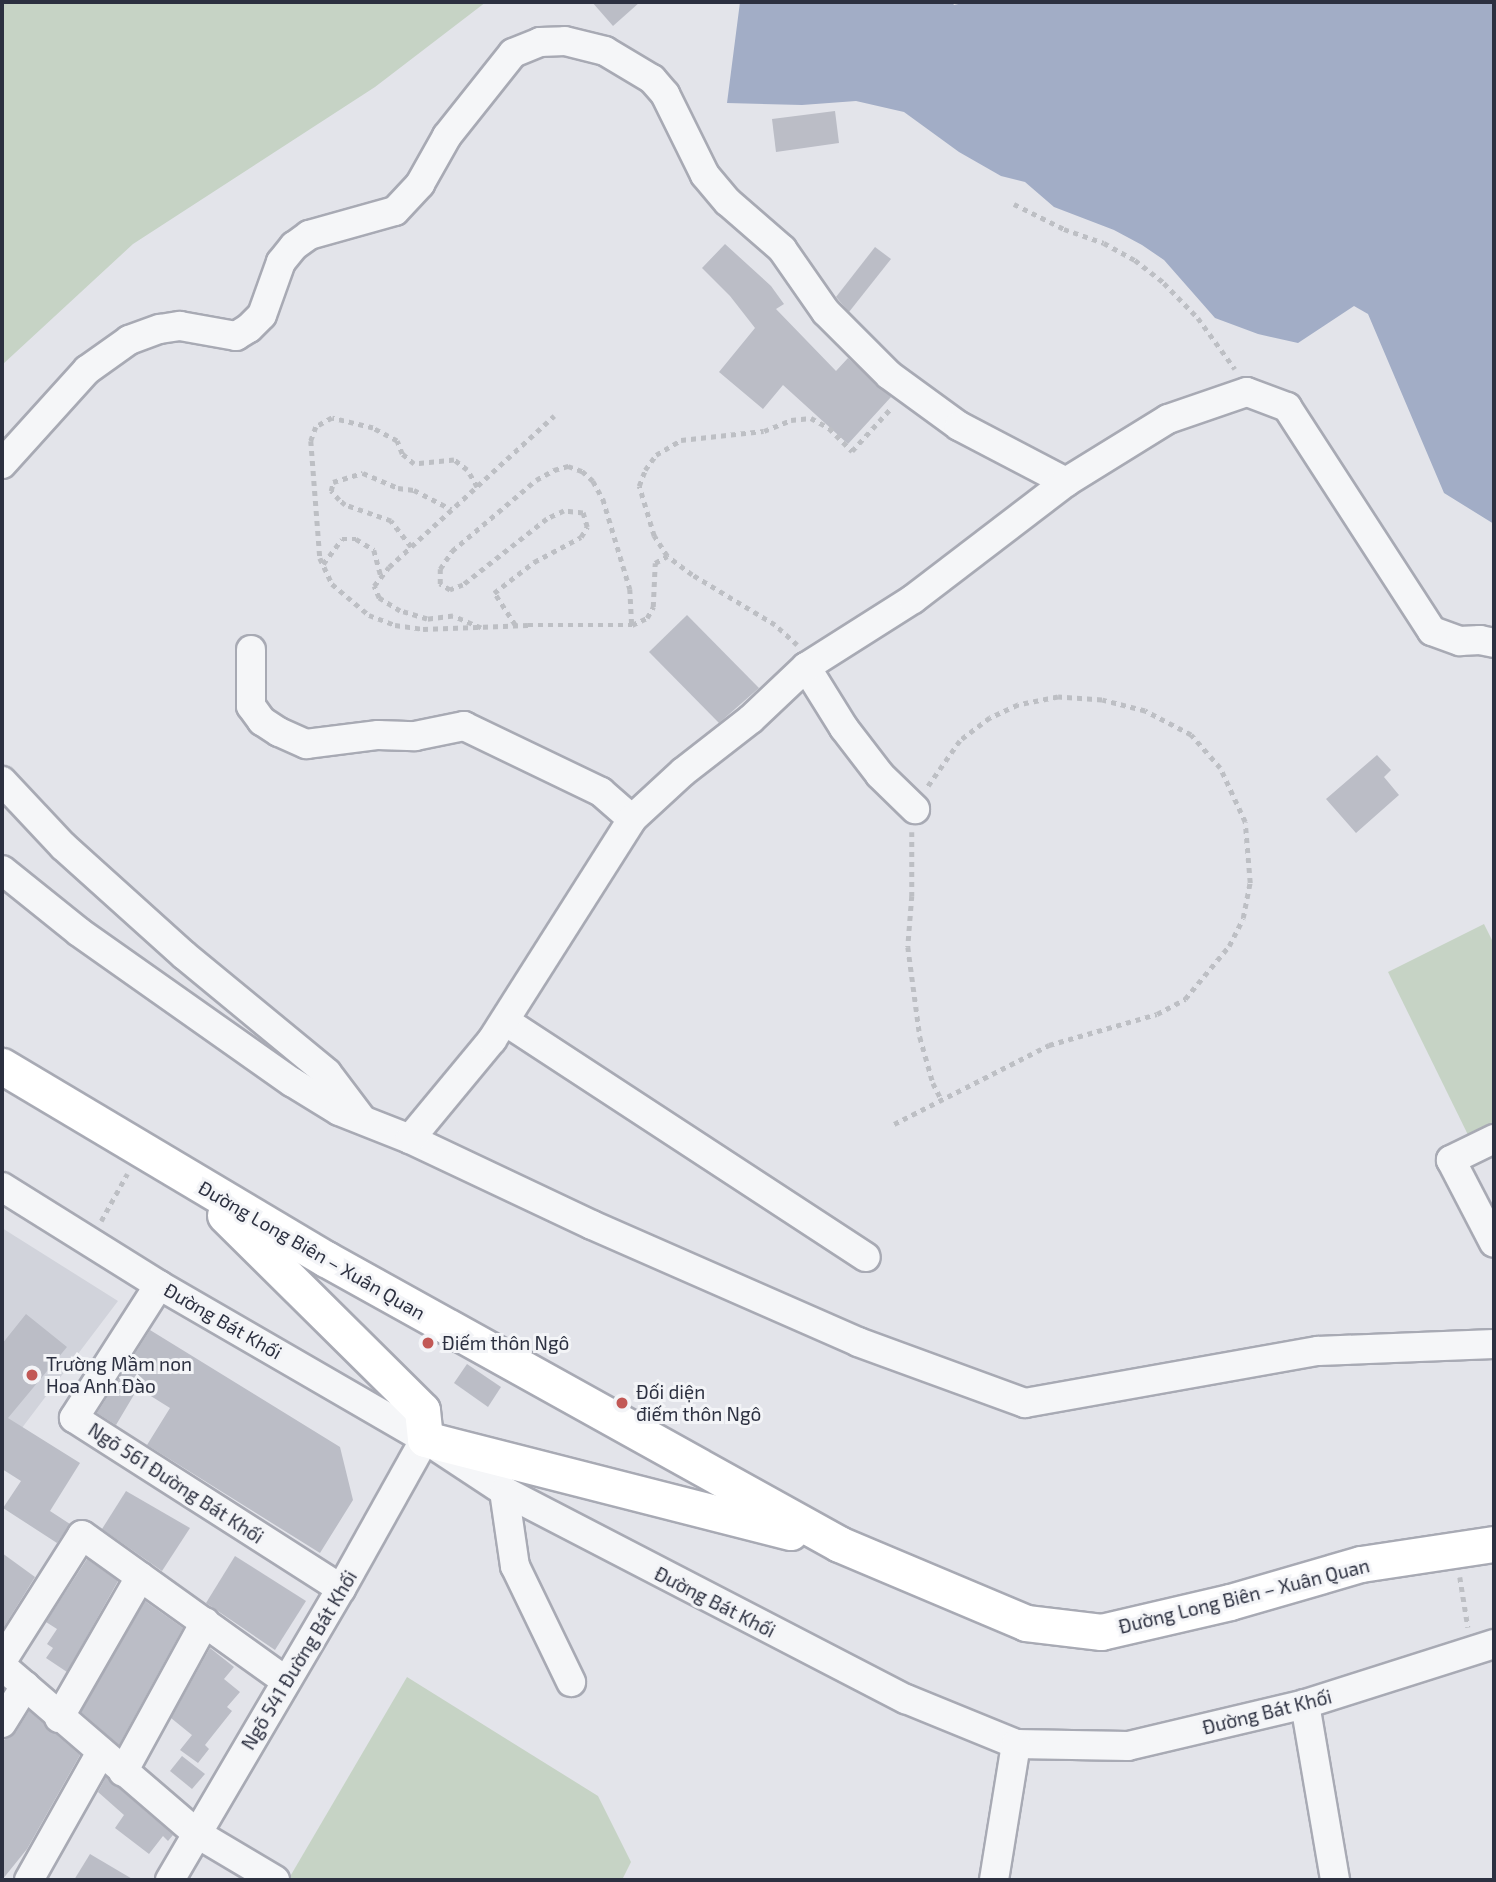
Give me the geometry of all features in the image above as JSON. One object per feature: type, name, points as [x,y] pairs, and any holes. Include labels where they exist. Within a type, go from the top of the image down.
[{"type":"main road","name":"Đường Long Biên – Xuân Quan","points":[[2,1066],[191,1181],[839,1545],[1026,1623],[1101,1632],[1230,1602],[1361,1564],[1494,1544]]},
{"type":"main road","points":[[191,1181],[422,1410],[425,1439],[839,1545]]},
{"type":"street","points":[[2,464],[87,370],[129,340],[160,329],[180,326],[236,336],[249,328],[262,315],[281,262],[294,246],[309,235],[395,211],[420,184],[447,136],[513,53],[540,42],[565,41],[605,51],[652,79],[665,94],[705,175],[729,202],[782,249],[826,312],[855,345],[958,426],[1066,482]]},
{"type":"street","points":[[410,1139],[505,1021],[632,819],[682,772],[751,719],[806,667],[913,599],[1066,482],[1168,419],[1247,392],[1287,407],[1432,631],[1460,641],[1480,640],[1494,643]]},
{"type":"street","points":[[251,650],[248,684],[251,706],[262,721],[306,744],[378,735],[415,736],[464,726],[601,792],[632,819]]},
{"type":"street","points":[[806,667],[844,728],[880,775],[915,809]]},
{"type":"street","points":[[2,781],[63,846],[184,955],[327,1073],[365,1124]]},
{"type":"street","points":[[2,870],[79,932],[292,1082],[365,1124],[410,1139],[592,1225],[858,1342],[1025,1403],[1318,1351],[1494,1344]]},
{"type":"street","points":[[505,1021],[866,1257]]},
{"type":"street","points":[[1494,1139],[1451,1160],[1494,1243]]},
{"type":"street","name":"Đường Bát Khối","points":[[2,1187],[159,1285],[425,1439],[505,1491],[906,1699],[1016,1744],[1128,1746],[1306,1704],[1482,1639]]},
{"type":"street","name":"Ngõ 561 Đường Bát Khối","points":[[159,1285],[74,1418],[341,1589]]},
{"type":"street","name":"Ngõ 541 Đường Bát Khối","points":[[170,1880],[341,1589],[425,1439]]},
{"type":"street","points":[[505,1491],[515,1566],[571,1682]]},
{"type":"street","points":[[2,1661],[82,1535],[286,1681]]},
{"type":"street","points":[[59,1718],[140,1577]]},
{"type":"street","points":[[123,1772],[205,1622]]},
{"type":"street","points":[[2,1666],[59,1718],[196,1833],[275,1880]]},
{"type":"street","points":[[2,1723],[25,1686]]},
{"type":"street","points":[[1306,1704],[1337,1880]]},
{"type":"street","points":[[994,1880],[1016,1744]]},
{"type":"street","points":[[29,1880],[101,1752]]},
{"type":"path","points":[[1014,204],[1064,229],[1104,243],[1135,260],[1198,318],[1232,365],[1247,392]]},
{"type":"path","points":[[806,667],[804,651],[775,625],[692,575],[667,556],[654,536],[639,486],[645,470],[656,454],[681,440],[764,431],[791,420],[811,418],[829,428],[852,451],[908,389]]},
{"type":"path","points":[[482,628],[453,616],[427,619],[400,611],[379,598],[374,586],[451,509],[554,416]]},
{"type":"path","points":[[477,487],[467,470],[454,460],[414,464],[402,454],[397,441],[373,428],[332,418],[316,427],[311,441],[323,564],[332,584],[369,615],[395,625],[423,629],[632,625],[647,618],[653,607],[655,563],[667,556]]},
{"type":"path","points":[[515,626],[494,593],[534,562],[581,537],[587,527],[583,513],[564,511],[547,519],[463,585],[450,590],[440,584],[440,569],[468,536],[536,480],[568,466],[582,471],[593,481],[603,499],[630,589],[632,625]]},
{"type":"path","points":[[411,547],[391,521],[339,500],[331,491],[333,482],[363,473],[398,488],[414,490],[451,509]]},
{"type":"path","points":[[323,564],[342,539],[356,539],[374,550],[382,578]]},
{"type":"path","points":[[894,1124],[1049,1045],[1157,1014],[1185,999],[1229,946],[1243,918],[1250,883],[1245,822],[1220,768],[1191,735],[1179,726],[1145,710],[1102,700],[1058,697],[1018,705],[990,718],[960,741],[937,771],[915,809],[910,848],[912,896],[908,947],[920,1037],[933,1083],[941,1099]]},
{"type":"path","points":[[98,1228],[130,1168]]},
{"type":"path","points":[[1460,1572],[1482,1639]]},
{"type":"shaded area","name":"Trường Mầm non Hoa Anh Đào","points":[[2,1228],[118,1301],[6,1449],[2,1487]]},
{"type":"green space","points":[[2,2],[486,2],[375,87],[133,244],[2,365]]},
{"type":"green space","points":[[1484,924],[1494,944],[1494,1129],[1471,1141],[1388,972]]},
{"type":"green space","points":[[407,1677],[598,1796],[631,1862],[622,1880],[288,1880]]},
{"type":"water","points":[[740,2],[952,2],[954,5],[967,2],[1494,2],[1494,524],[1444,493],[1368,314],[1354,306],[1298,343],[1258,334],[1215,318],[1164,260],[1142,245],[1114,230],[1054,207],[1025,182],[1001,176],[959,152],[904,112],[856,101],[802,105],[727,103]]},
{"type":"building","points":[[592,2],[640,2],[613,26]]},
{"type":"building","points":[[835,111],[839,143],[776,152],[772,119]]},
{"type":"building","points":[[725,244],[771,286],[784,304],[776,309],[836,371],[848,358],[891,397],[848,444],[783,385],[763,409],[719,372],[755,328],[730,296],[702,268]]},
{"type":"building","points":[[875,247],[891,259],[849,312],[836,297]]},
{"type":"building","points":[[687,615],[759,688],[719,723],[649,652]]},
{"type":"building","points":[[1377,755],[1391,770],[1384,777],[1399,795],[1356,833],[1326,799]]},
{"type":"building","points":[[26,1314],[67,1347],[8,1418],[80,1463],[50,1511],[70,1524],[57,1543],[3,1508],[21,1481],[2,1469],[2,1344]]},
{"type":"building","points":[[150,1330],[340,1447],[353,1500],[320,1553],[147,1445],[170,1408],[138,1388],[116,1425],[97,1413]]},
{"type":"building","points":[[467,1364],[501,1387],[488,1407],[454,1383]]},
{"type":"building","points":[[126,1491],[190,1528],[162,1571],[102,1529]]},
{"type":"building","points":[[2,1553],[35,1577],[2,1630]]},
{"type":"building","points":[[235,1556],[306,1601],[275,1650],[206,1603]]},
{"type":"building","points":[[87,1559],[118,1581],[67,1672],[46,1658],[53,1648],[47,1644],[57,1629],[46,1622]]},
{"type":"building","points":[[145,1601],[183,1628],[119,1745],[81,1712]]},
{"type":"building","points":[[210,1648],[234,1667],[224,1679],[240,1692],[227,1707],[232,1711],[205,1745],[209,1749],[198,1763],[180,1750],[192,1735],[171,1718]]},
{"type":"building","points":[[29,1711],[80,1755],[27,1849],[2,1880],[2,1741],[16,1732]]},
{"type":"building","points":[[182,1756],[205,1774],[192,1789],[170,1771]]},
{"type":"building","points":[[106,1777],[173,1835],[168,1841],[163,1836],[149,1854],[115,1828],[124,1815],[98,1792]]},
{"type":"building","points":[[90,1854],[134,1880],[74,1880]]},
{"type":"place","name":"Điếm thôn Ngô","points":[[428,1343]]},
{"type":"place","name":"Trường Mầm non Hoa Anh Đào","points":[[32,1375]]},
{"type":"place","name":"Đối diện điếm thôn Ngô","points":[[622,1403]]}]
